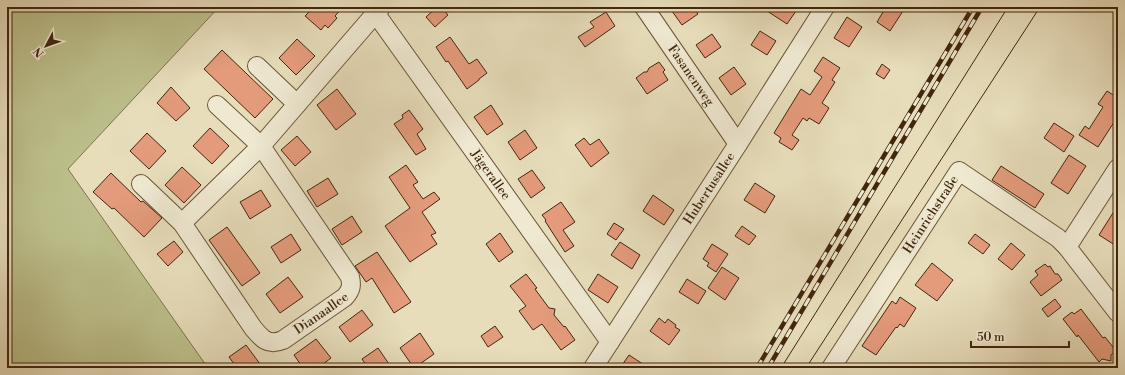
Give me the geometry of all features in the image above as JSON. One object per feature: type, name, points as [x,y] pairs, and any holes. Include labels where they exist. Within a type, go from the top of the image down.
[{"type":"street","name":"Fasanenweg","points":[[644,7],[738,144]]},
{"type":"street","name":"Hubertusallee","points":[[593,368],[825,7]]},
{"type":"street","points":[[182,223],[261,146],[375,9]]},
{"type":"street","name":"Jägerallee","points":[[375,9],[610,342]]},
{"type":"street","points":[[257,66],[297,104]]},
{"type":"street","name":"Dianaallee","points":[[141,184],[182,223],[253,328],[261,338],[268,342],[276,343],[283,340],[345,297],[350,291],[352,284],[350,277],[261,146],[217,105]]},
{"type":"street","points":[[1118,168],[1066,248],[1118,314]]},
{"type":"street","name":"Heinrichstraße","points":[[831,368],[959,171],[1058,238],[1066,248]]},
{"type":"green space","points":[[7,7],[219,7],[68,169],[208,368],[7,368]]},
{"type":"building","points":[[314,7],[343,7],[335,16],[337,18],[328,28],[325,25],[321,30],[305,16]]},
{"type":"building","points":[[437,7],[441,7],[448,15],[435,27],[426,17]]},
{"type":"building","points":[[669,7],[693,7],[698,14],[682,25]]},
{"type":"building","points":[[761,7],[791,7],[796,11],[787,24]]},
{"type":"building","points":[[886,7],[896,7],[903,11],[890,31],[877,22]]},
{"type":"building","points":[[606,12],[615,26],[585,47],[578,37],[594,27],[590,22]]},
{"type":"building","points":[[847,17],[862,27],[849,47],[834,38]]},
{"type":"building","points":[[760,31],[776,41],[767,55],[751,45]]},
{"type":"building","points":[[712,34],[721,47],[705,58],[696,45]]},
{"type":"building","points":[[450,37],[469,64],[477,59],[487,73],[467,89],[448,61],[446,62],[436,47]]},
{"type":"building","points":[[297,39],[315,56],[296,75],[279,58]]},
{"type":"building","points":[[222,50],[273,99],[255,118],[204,69]]},
{"type":"building","points":[[823,57],[840,68],[832,80],[835,82],[822,103],[829,108],[819,124],[809,118],[807,121],[803,118],[792,135],[799,140],[792,150],[779,142],[781,138],[774,133],[801,89],[810,95],[822,77],[814,71]]},
{"type":"building","points":[[659,62],[665,70],[663,72],[668,80],[647,94],[636,78],[644,72],[647,72],[649,68]]},
{"type":"building","points":[[882,64],[890,70],[884,79],[876,74]]},
{"type":"building","points":[[734,67],[746,84],[731,95],[719,78]]},
{"type":"building","points":[[171,87],[190,108],[176,121],[157,103]]},
{"type":"building","points":[[337,89],[356,114],[336,130],[317,105]]},
{"type":"building","points":[[1107,91],[1118,98],[1118,116],[1098,147],[1079,135],[1085,126],[1089,129],[1103,107],[1098,104]]},
{"type":"building","points":[[491,105],[503,124],[487,135],[474,117]]},
{"type":"building","points":[[409,110],[423,129],[417,134],[426,149],[416,155],[394,124],[403,118],[402,115]]},
{"type":"building","points":[[1054,123],[1074,136],[1064,152],[1044,138]]},
{"type":"building","points":[[210,128],[229,146],[212,164],[193,146]]},
{"type":"building","points":[[525,130],[537,148],[520,160],[508,142]]},
{"type":"building","points":[[147,133],[166,151],[149,169],[130,151]]},
{"type":"building","points":[[297,136],[311,152],[295,166],[281,150]]},
{"type":"building","points":[[584,138],[590,145],[599,139],[609,153],[591,167],[575,145]]},
{"type":"building","points":[[1069,155],[1086,166],[1068,194],[1051,183]]},
{"type":"building","points":[[406,165],[418,182],[413,185],[423,199],[434,192],[440,199],[422,212],[436,233],[431,235],[437,244],[410,262],[385,226],[410,208],[389,177]]},
{"type":"building","points":[[1001,166],[1044,194],[1035,208],[992,180]]},
{"type":"building","points":[[182,167],[201,185],[184,203],[165,185]]},
{"type":"building","points":[[532,170],[545,188],[531,198],[518,179]]},
{"type":"building","points":[[111,173],[141,202],[143,201],[162,218],[144,237],[114,208],[112,209],[93,192]]},
{"type":"building","points":[[328,178],[338,194],[317,207],[307,191]]},
{"type":"building","points":[[755,183],[775,196],[765,213],[744,200]]},
{"type":"building","points":[[261,190],[271,206],[250,219],[240,202]]},
{"type":"building","points":[[653,195],[674,210],[664,225],[643,211]]},
{"type":"building","points":[[561,202],[575,222],[563,230],[574,246],[565,252],[542,215]]},
{"type":"building","points":[[1118,205],[1118,247],[1099,235]]},
{"type":"building","points":[[352,216],[362,232],[342,245],[332,229]]},
{"type":"building","points":[[614,223],[624,229],[616,240],[607,234]]},
{"type":"building","points":[[742,226],[756,236],[749,245],[735,236]]},
{"type":"building","points":[[227,227],[260,273],[242,286],[209,240]]},
{"type":"building","points":[[500,233],[513,252],[499,262],[486,244]]},
{"type":"building","points":[[291,234],[301,250],[281,263],[271,247]]},
{"type":"building","points":[[975,234],[990,245],[983,254],[968,243]]},
{"type":"building","points":[[174,241],[183,252],[168,266],[157,254]]},
{"type":"building","points":[[620,242],[640,255],[632,269],[611,255]]},
{"type":"building","points":[[1011,243],[1025,255],[1012,270],[998,259]]},
{"type":"building","points":[[712,244],[728,254],[716,272],[707,266],[709,263],[703,259]]},
{"type":"building","points":[[377,252],[411,302],[394,313],[372,278],[366,282],[355,266]]},
{"type":"building","points":[[932,263],[953,280],[937,301],[915,285]]},
{"type":"building","points":[[1045,264],[1048,267],[1050,266],[1055,274],[1058,274],[1062,280],[1041,296],[1030,282],[1038,275],[1035,271]]},
{"type":"building","points":[[722,267],[739,278],[725,300],[708,288]]},
{"type":"building","points":[[526,274],[537,288],[535,289],[549,308],[555,309],[554,315],[564,327],[565,326],[575,340],[561,350],[542,324],[533,330],[519,311],[526,306],[510,286]]},
{"type":"building","points":[[598,274],[618,287],[608,303],[588,290]]},
{"type":"building","points":[[288,277],[303,297],[280,313],[266,294]]},
{"type":"building","points":[[687,279],[706,291],[698,304],[679,292]]},
{"type":"building","points":[[900,297],[916,308],[904,327],[900,324],[897,328],[896,327],[876,355],[862,346],[892,301],[896,304]]},
{"type":"building","points":[[1055,299],[1061,307],[1048,317],[1042,309]]},
{"type":"building","points":[[1081,309],[1103,338],[1105,337],[1116,351],[1111,355],[1111,361],[1102,359],[1099,362],[1078,335],[1077,337],[1063,319],[1072,312],[1074,314]]},
{"type":"building","points":[[362,310],[373,325],[350,342],[339,327]]},
{"type":"building","points":[[659,318],[665,323],[668,319],[680,330],[669,345],[650,331]]},
{"type":"building","points":[[495,326],[503,337],[488,347],[481,336]]},
{"type":"building","points":[[420,333],[434,354],[414,368],[400,348]]},
{"type":"building","points":[[316,339],[331,358],[318,368],[303,368],[294,355]]},
{"type":"building","points":[[246,345],[263,368],[237,368],[229,357]]},
{"type":"building","points":[[378,348],[389,364],[384,368],[368,368],[362,359]]},
{"type":"building","points":[[629,355],[649,368],[620,368]]},
{"type":"tram line","points":[[781,368],[1008,7]]},
{"type":"tram line","points":[[806,368],[1040,7]]},
{"type":"railway","points":[[757,368],[973,7]]},
{"type":"railway","points":[[768,368],[982,7]]}]
